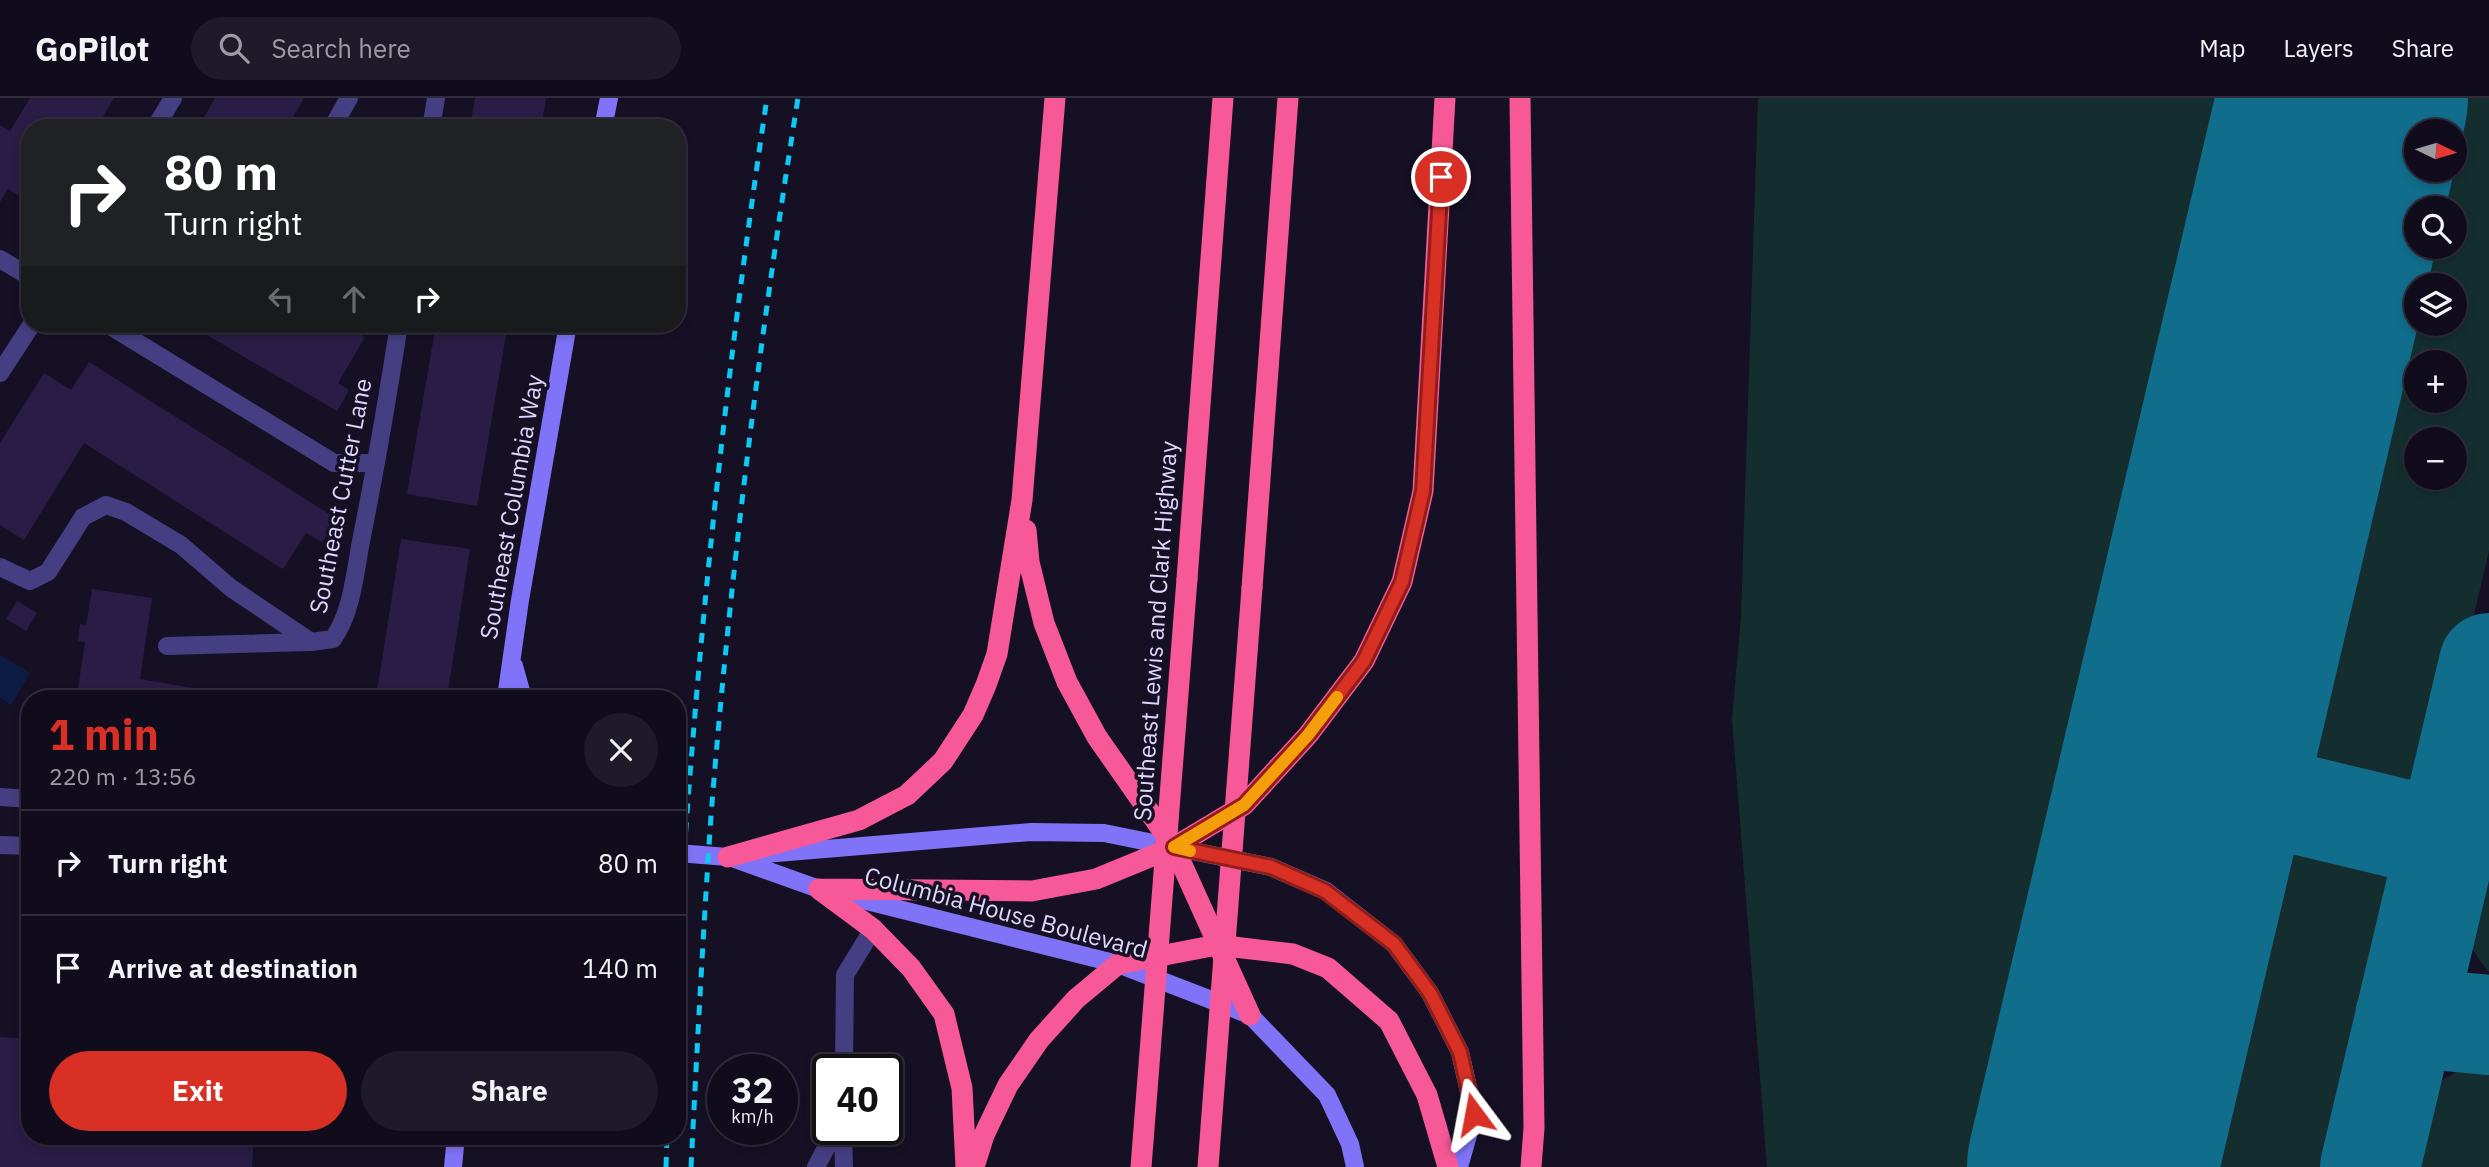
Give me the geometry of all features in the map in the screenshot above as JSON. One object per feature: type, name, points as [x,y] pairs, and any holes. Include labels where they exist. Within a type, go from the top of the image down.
[{"type":"highway","points":[[728,857],[859,820],[906,795],[943,761],[972,715],[996,654],[1022,500],[1055,98]]},
{"type":"highway","name":"Southeast Lewis and Clark Highway","points":[[1141,1167],[1223,98]]},
{"type":"highway","points":[[1208,1167],[1288,98]]},
{"type":"highway","points":[[819,889],[1032,891],[1096,879],[1174,847],[1244,805],[1308,735],[1364,661],[1402,582],[1423,491],[1445,98]]},
{"type":"highway","points":[[1520,98],[1532,827],[1534,1128],[1531,1167]]},
{"type":"highway","points":[[1022,500],[1029,562],[1044,623],[1067,682],[1097,737],[1174,847],[1250,1015]]},
{"type":"highway","points":[[819,889],[873,929],[911,968],[944,1014],[962,1088],[966,1167]]},
{"type":"highway","points":[[974,1167],[984,1135],[1009,1085],[1039,1040],[1076,999],[1118,964],[1217,945],[1293,954],[1328,968],[1389,1021],[1427,1095],[1448,1167]]},
{"type":"street","points":[[160,119],[173,98]]},
{"type":"street","points":[[337,119],[349,98]]},
{"type":"street","points":[[432,119],[436,98]]},
{"type":"street","points":[[605,119],[609,98]]},
{"type":"street","points":[[0,259],[21,272]]},
{"type":"street","points":[[0,373],[26,333]]},
{"type":"street","points":[[122,333],[334,463],[376,463]]},
{"type":"street","name":"Southeast Cutter Lane","points":[[0,567],[30,581],[48,572],[83,517],[106,505],[126,512],[181,545],[231,588],[311,642],[332,639],[342,625],[376,463],[396,333]]},
{"type":"street","name":"Southeast Columbia Way","points":[[507,690],[566,333]]},
{"type":"street","points":[[167,646],[311,642]]},
{"type":"street","points":[[512,656],[521,690]]},
{"type":"street","points":[[0,797],[21,798]]},
{"type":"street","points":[[686,854],[728,857],[1031,832],[1104,833],[1271,867],[1325,891],[1394,944],[1430,993],[1460,1052],[1474,1114],[1459,1167]]},
{"type":"street","points":[[0,845],[21,846]]},
{"type":"street","name":"Columbia House Boulevard","points":[[728,857],[819,889],[1118,964],[1250,1015],[1327,1095],[1350,1144],[1355,1167]]},
{"type":"street","points":[[844,1054],[845,975],[873,929]]},
{"type":"street","points":[[453,1167],[455,1145]]},
{"type":"street","points":[[816,1167],[828,1145]]},
{"type":"street","points":[[843,1145],[844,1167]]},
{"type":"green space","points":[[1758,98],[2290,98],[2038,1167],[1767,1167],[1732,719],[1741,616]]},
{"type":"green space","points":[[2396,98],[2489,98],[2489,551],[2451,712],[2428,783],[2419,795],[2325,787],[2242,753]]},
{"type":"green space","points":[[2489,783],[2489,972],[2467,937],[2463,909],[2467,873]]},
{"type":"green space","points":[[2225,824],[2277,825],[2313,830],[2391,861],[2400,867],[2405,875],[2395,948],[2344,1167],[2144,1167]]},
{"type":"green space","points":[[2489,1061],[2489,1167],[2398,1167],[2416,1112],[2436,1085],[2450,1075]]},
{"type":"water","points":[[0,655],[30,673],[11,705],[0,698]]},
{"type":"building","points":[[30,98],[114,98],[101,119],[21,119],[21,190],[18,195],[8,189],[0,202],[0,125],[10,131]]},
{"type":"building","points":[[215,98],[304,98],[292,119],[203,119]]},
{"type":"building","points":[[475,98],[546,98],[542,119],[472,119]]},
{"type":"building","points":[[203,333],[358,333],[365,337],[338,383],[349,390],[337,411]]},
{"type":"building","points":[[434,333],[506,333],[477,506],[407,494]]},
{"type":"building","points":[[89,362],[337,519],[322,542],[306,533],[283,569],[84,443],[24,540],[0,525],[0,443],[44,373],[71,390]]},
{"type":"building","points":[[401,539],[470,549],[448,690],[377,690]]},
{"type":"building","points":[[92,589],[152,598],[140,679],[204,690],[78,689],[85,642],[78,641],[80,624],[86,625]]},
{"type":"building","points":[[17,601],[37,613],[26,631],[6,619]]},
{"type":"building","points":[[0,1037],[21,1038],[21,1145],[253,1145],[252,1167],[0,1167]]},
{"type":"taxiway","points":[[2370,1167],[2489,663]]},
{"type":"taxiway","points":[[2196,732],[2205,768],[2216,779],[2235,789],[2447,840]]},
{"type":"taxiway","points":[[2405,1017],[2489,1025]]},
{"type":"runway","points":[[2092,1167],[2343,98]]},
{"type":"railway","points":[[686,829],[712,530],[737,314],[767,98]]},
{"type":"railway","points":[[691,1167],[711,816],[727,636],[759,366],[798,98]]},
{"type":"railway","points":[[666,1167],[667,1145]]},
{"type":"slow traffic","points":[[1190,851],[1174,847],[1244,805],[1308,735],[1337,697]]},
{"type":"route","points":[[1441,177],[1423,491],[1402,582],[1364,661],[1308,735],[1244,805],[1174,847],[1271,867],[1325,891],[1394,944],[1430,993],[1460,1052],[1474,1114]]}]
